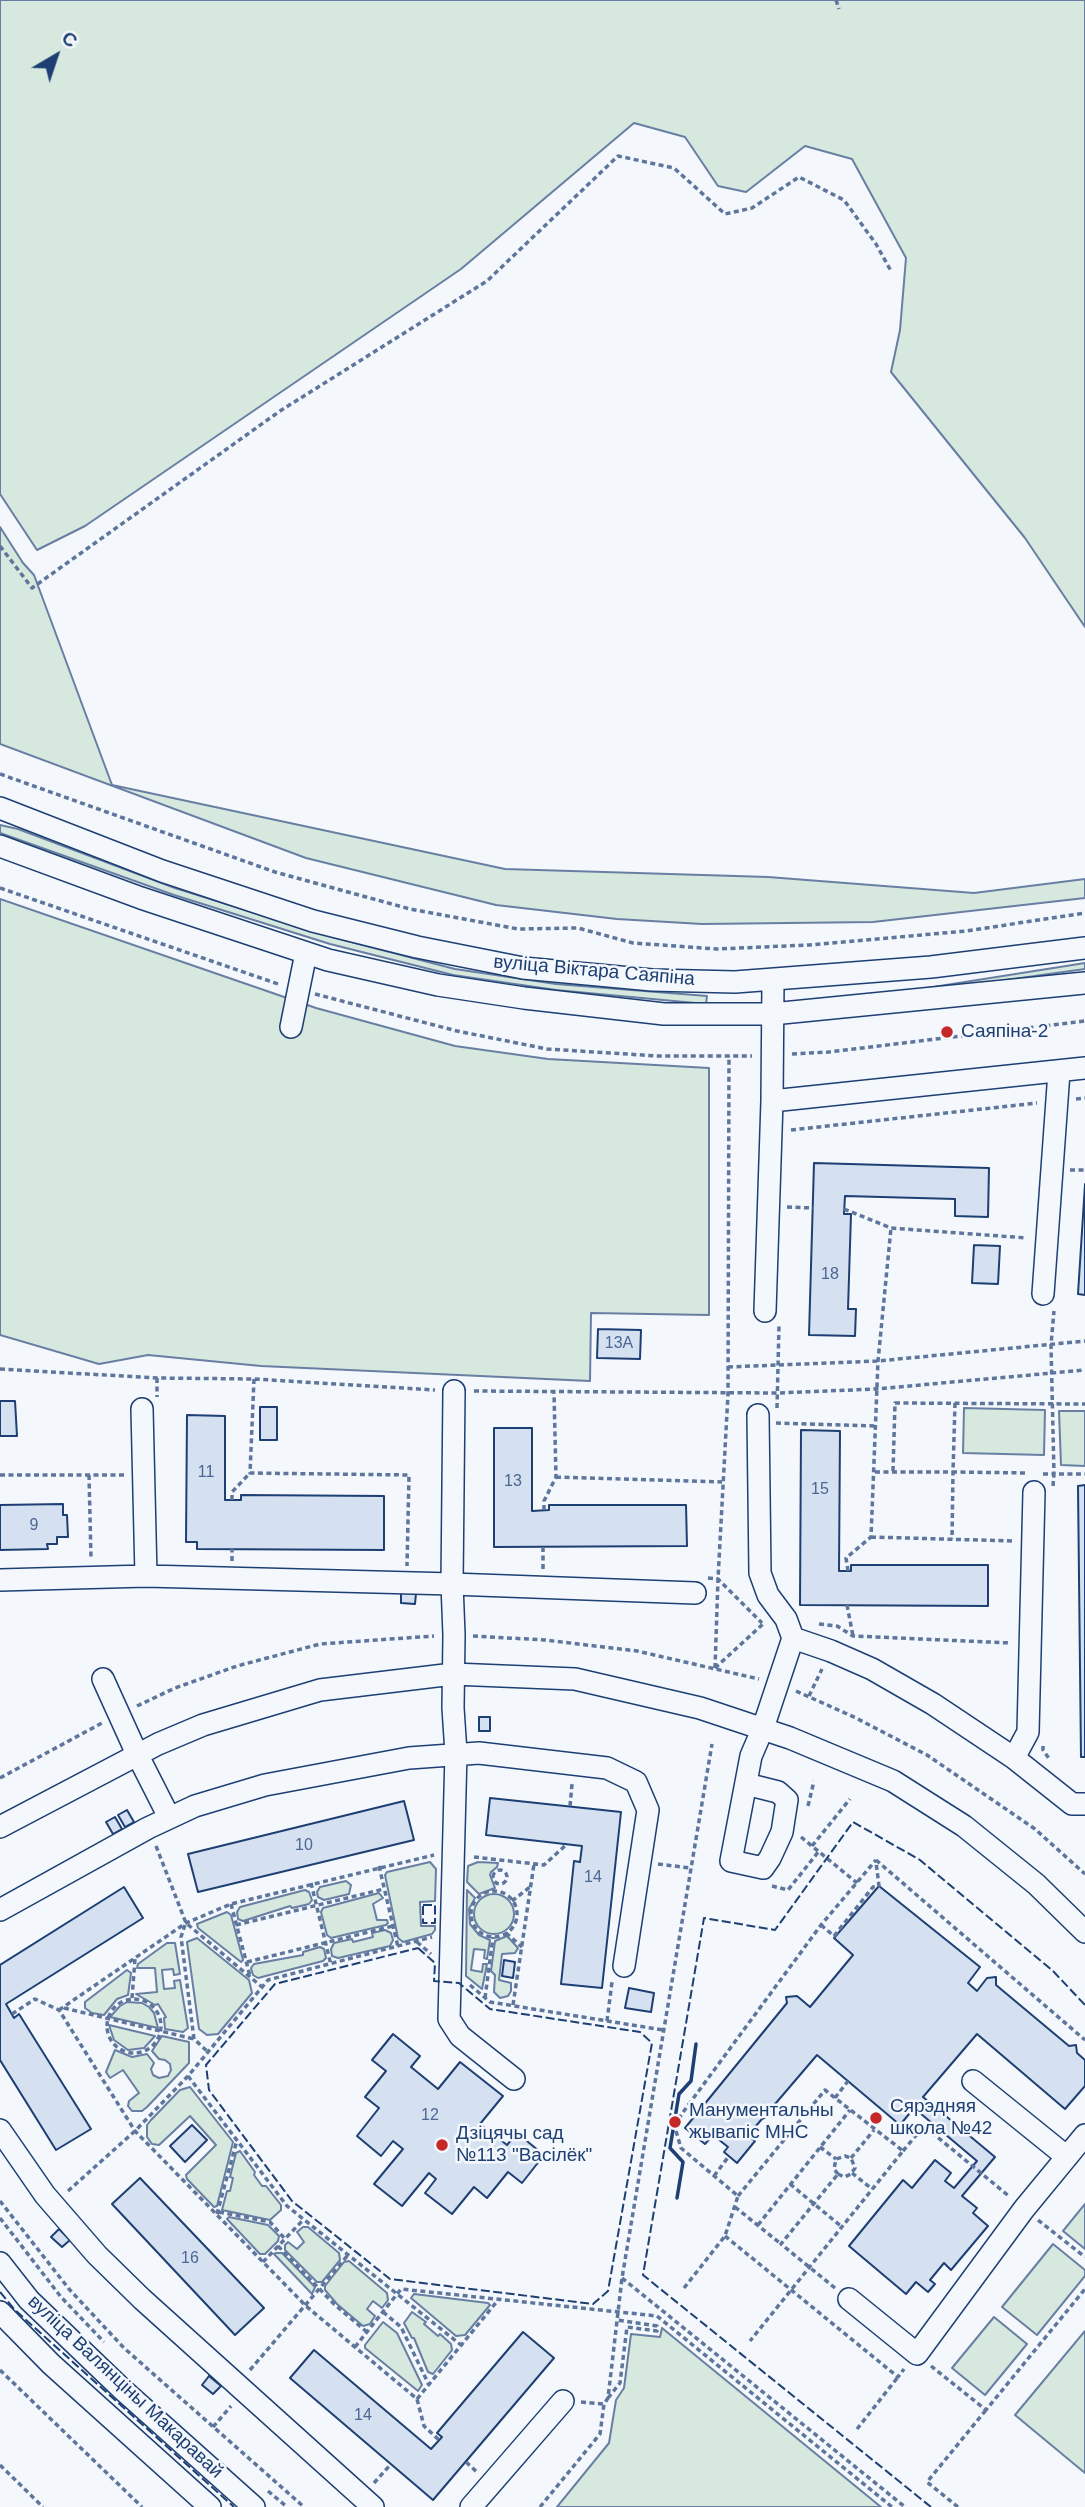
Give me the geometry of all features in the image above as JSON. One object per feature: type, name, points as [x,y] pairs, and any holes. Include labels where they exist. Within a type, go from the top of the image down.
[{"type":"street","name":"вуліца Віктара Саяпіна","points":[[0,808],[200,883],[313,921],[418,947],[523,968],[652,980],[773,981],[931,967],[1085,948]]},
{"type":"street","name":"вуліца Віктара Саяпіна","points":[[0,846],[141,898],[306,953],[438,985],[524,998],[664,1014],[772,1014],[1085,983]]},
{"type":"street","points":[[291,1027],[306,953]]},
{"type":"street","points":[[772,1318],[773,981]]},
{"type":"street","points":[[772,1101],[1085,1068]]},
{"type":"street","points":[[1043,1294],[1059,1072]]},
{"type":"street","points":[[454,1391],[452,1584],[456,1753],[449,2020],[460,2036],[513,2079]]},
{"type":"street","points":[[146,1576],[142,1474],[150,1407]]},
{"type":"street","points":[[758,1415],[760,1573],[768,1595],[789,1628],[872,1669],[933,1704],[1014,1758],[1081,1808]]},
{"type":"street","points":[[1014,1758],[1028,1732],[1035,1480]]},
{"type":"street","points":[[0,1580],[146,1576],[695,1593]]},
{"type":"street","points":[[746,1784],[778,1793],[787,1800],[782,1832],[763,1868],[731,1861],[751,1756],[778,1684],[789,1628]]},
{"type":"street","points":[[0,1827],[137,1754],[203,1725],[320,1690],[453,1674],[575,1679],[700,1708],[763,1728],[893,1781],[974,1835],[1036,1884],[1085,1932]]},
{"type":"street","points":[[103,1679],[169,1817]]},
{"type":"street","points":[[0,1910],[148,1828],[195,1806],[265,1785],[409,1758],[480,1753],[607,1768],[636,1782],[648,1811],[624,1966]]},
{"type":"street","points":[[973,2081],[1067,2157]]},
{"type":"street","points":[[0,2130],[55,2207],[97,2255],[142,2299],[372,2497]]},
{"type":"street","points":[[849,2299],[916,2354],[1024,2209],[1085,2135]]},
{"type":"street","name":"вуліца Валянціны Макаравай","points":[[0,2263],[38,2309],[123,2390],[254,2507]]},
{"type":"street","name":"вуліца Валянціны Макаравай","points":[[0,2312],[51,2364],[210,2507]]},
{"type":"street","points":[[471,2507],[563,2401]]},
{"type":"path","points":[[836,0],[839,9]]},
{"type":"path","points":[[0,546],[32,588],[280,411],[487,281],[618,156],[674,168],[725,214],[752,208],[799,177],[844,200],[876,244],[891,271]]},
{"type":"path","points":[[0,774],[275,872],[410,909],[517,929],[578,928],[633,943],[718,949],[810,945],[966,931],[1085,913]]},
{"type":"path","points":[[715,1668],[728,1394],[729,1056]]},
{"type":"path","points":[[785,1130],[1085,1098]]},
{"type":"path","points":[[1065,1170],[1085,1170]]},
{"type":"path","points":[[783,1207],[813,1208]]},
{"type":"path","points":[[844,1209],[891,1228],[1047,1240]]},
{"type":"path","points":[[871,1537],[876,1389],[891,1228]]},
{"type":"path","points":[[772,1318],[778,1364],[776,1423],[876,1426]]},
{"type":"path","points":[[728,1367],[878,1361],[1085,1341]]},
{"type":"path","points":[[0,1368],[454,1391],[728,1394],[876,1389],[1085,1370]]},
{"type":"path","points":[[150,1407],[157,1378]]},
{"type":"path","points":[[232,1500],[232,1492],[250,1473],[254,1379]]},
{"type":"path","points":[[544,1510],[544,1501],[556,1477],[554,1393]]},
{"type":"path","points":[[893,1471],[895,1403],[1085,1404]]},
{"type":"path","points":[[952,1539],[955,1403]]},
{"type":"path","points":[[874,1472],[953,1472],[1035,1480],[1054,1474]]},
{"type":"path","points":[[250,1473],[409,1475],[407,1567],[418,1567]]},
{"type":"path","points":[[0,1475],[142,1474]]},
{"type":"path","points":[[89,1475],[91,1567]]},
{"type":"path","points":[[556,1477],[723,1482]]},
{"type":"path","points":[[848,1571],[846,1559],[871,1537],[1013,1541],[1012,1553]]},
{"type":"path","points":[[543,1547],[543,1569]]},
{"type":"path","points":[[718,1578],[764,1624],[789,1628],[837,1626],[853,1636],[1029,1644]]},
{"type":"path","points":[[847,1605],[853,1636]]},
{"type":"path","points":[[715,1668],[764,1624]]},
{"type":"path","points":[[0,1778],[119,1714],[175,1688],[237,1666],[320,1644],[454,1635],[545,1640],[637,1651],[778,1684],[856,1718],[927,1755],[1035,1829],[1085,1874]]},
{"type":"path","points":[[1044,1736],[1043,1749],[1053,1765]]},
{"type":"path","points":[[608,2398],[622,2277],[712,1744]]},
{"type":"path","points":[[570,1806],[573,1773]]},
{"type":"path","points":[[811,1846],[850,1799]]},
{"type":"path","points":[[148,1828],[186,1923],[262,1987]]},
{"type":"path","points":[[801,1837],[857,1883]]},
{"type":"path","points":[[465,1856],[544,1865],[567,1844]]},
{"type":"path","points":[[61,2009],[186,1923],[230,1904],[440,1853]]},
{"type":"path","points":[[500,1870],[502,1860]]},
{"type":"path","points":[[738,2196],[681,2148],[676,2131],[681,2115],[821,1925],[876,1860]]},
{"type":"path","points":[[821,1925],[834,1936],[873,1887],[879,1885],[876,1860]]},
{"type":"path","points":[[876,1860],[1085,2040]]},
{"type":"path","points":[[640,1862],[690,1868]]},
{"type":"path","points":[[513,2006],[534,1864]]},
{"type":"path","points":[[379,1866],[398,1947]]},
{"type":"path","points":[[498,1883],[503,1883],[507,1878],[505,1872],[500,1870]]},
{"type":"path","points":[[497,1892],[498,1883],[493,1876],[500,1870]]},
{"type":"path","points":[[311,1883],[331,1965]]},
{"type":"path","points":[[512,1901],[531,1886]]},
{"type":"path","points":[[236,1925],[384,1889]]},
{"type":"path","points":[[497,1892],[512,1901],[516,1919],[506,1933],[492,1937],[477,1930],[471,1913],[479,1897],[497,1892]]},
{"type":"path","points":[[230,1904],[251,1978]]},
{"type":"path","points":[[186,1923],[181,1937],[194,2039]]},
{"type":"path","points":[[247,1962],[393,1926]]},
{"type":"path","points":[[506,1933],[522,1947]]},
{"type":"path","points":[[55,2207],[65,2194],[135,2131],[188,2076],[268,1980],[439,1935]]},
{"type":"path","points":[[485,1998],[492,1937]]},
{"type":"path","points":[[417,1942],[438,1959]]},
{"type":"path","points":[[132,1998],[135,1958]]},
{"type":"path","points":[[462,1979],[490,2002],[663,2030]]},
{"type":"path","points":[[132,1998],[141,1999],[156,2010],[160,2019],[160,2031],[154,2045],[147,2051],[129,2053],[113,2045],[106,2029],[107,2020],[116,2005],[132,1998]]},
{"type":"path","points":[[12,2014],[35,1999],[61,2009],[194,2039],[208,2052]]},
{"type":"path","points":[[61,2009],[135,2131],[306,2306],[417,2399],[424,2426],[439,2440]]},
{"type":"path","points":[[188,2076],[287,2206],[461,2346]]},
{"type":"path","points":[[835,2098],[848,2081]]},
{"type":"path","points":[[684,2288],[725,2236],[738,2196],[825,2090],[903,2151]]},
{"type":"path","points":[[758,2225],[850,2110]]},
{"type":"path","points":[[750,2342],[924,2126],[1085,2257]]},
{"type":"path","points":[[851,2158],[874,2129]]},
{"type":"path","points":[[218,2213],[237,2140]]},
{"type":"path","points":[[820,2147],[836,2159]]},
{"type":"path","points":[[836,2159],[845,2155],[851,2158],[854,2164],[852,2173]]},
{"type":"path","points":[[714,2176],[729,2156]]},
{"type":"path","points":[[836,2159],[834,2169],[838,2174],[844,2177],[852,2173]]},
{"type":"path","points":[[852,2173],[872,2189]]},
{"type":"path","points":[[781,2244],[838,2174]]},
{"type":"path","points":[[790,2184],[842,2227]]},
{"type":"path","points":[[0,2201],[69,2289],[106,2328],[212,2427],[304,2507]]},
{"type":"path","points":[[735,2207],[849,2299]]},
{"type":"path","points":[[218,2213],[270,2222],[285,2238]]},
{"type":"path","points":[[0,2218],[61,2297],[107,2344]]},
{"type":"path","points":[[263,2262],[303,2219]]},
{"type":"path","points":[[725,2236],[898,2377]]},
{"type":"path","points":[[278,2246],[334,2304],[367,2332]]},
{"type":"path","points":[[245,2376],[348,2255]]},
{"type":"path","points":[[622,2277],[905,2507]]},
{"type":"path","points":[[355,2347],[401,2289],[657,2316],[892,2507]]},
{"type":"path","points":[[958,2507],[927,2482],[1085,2289]]},
{"type":"path","points":[[417,2399],[499,2299]]},
{"type":"path","points":[[657,2316],[662,2310]]},
{"type":"path","points":[[383,2312],[401,2327],[429,2385]]},
{"type":"path","points":[[540,2507],[600,2434],[604,2404],[620,2383],[626,2327],[657,2331],[657,2326],[617,2320]]},
{"type":"path","points":[[857,2429],[916,2354],[986,2410]]},
{"type":"path","points":[[715,2363],[719,2357]]},
{"type":"path","points":[[0,2370],[142,2507]]},
{"type":"path","points":[[750,2392],[755,2385]]},
{"type":"path","points":[[212,2427],[224,2414]]},
{"type":"path","points":[[788,2423],[793,2416]]},
{"type":"path","points":[[825,2452],[830,2446]]},
{"type":"path","points":[[466,2462],[482,2475]]},
{"type":"path","points":[[372,2497],[391,2464]]},
{"type":"path","points":[[0,2465],[43,2507]]},
{"type":"path","points":[[266,2489],[287,2507]]},
{"type":"shaded area","points":[[0,0],[1085,0],[1085,627],[1025,538],[891,372],[900,330],[906,258],[852,159],[805,146],[746,192],[718,186],[685,137],[634,123],[461,269],[85,526],[37,550],[0,494]]},
{"type":"shaded area","points":[[0,527],[34,575],[112,785],[505,869],[768,877],[974,893],[1085,879],[1085,898],[873,922],[702,924],[617,919],[496,905],[306,858],[0,744]]},
{"type":"shaded area","points":[[0,825],[18,829],[175,888],[332,937],[455,969],[556,984],[707,996],[706,1004],[556,990],[453,975],[330,944],[174,895],[0,833]]},
{"type":"shaded area","points":[[0,899],[316,1008],[455,1046],[548,1059],[709,1068],[709,1315],[591,1313],[590,1381],[261,1366],[148,1355],[99,1364],[0,1335]]},
{"type":"shaded area","points":[[1085,963],[1085,969],[927,991],[927,988]]},
{"type":"shaded area","points":[[964,1408],[1045,1410],[1044,1455],[963,1453]]},
{"type":"shaded area","points":[[1059,1411],[1085,1411],[1085,1466],[1061,1465]]},
{"type":"shaded area","points":[[430,1862],[436,1869],[435,1901],[420,1902],[421,1926],[435,1926],[435,1930],[432,1934],[403,1942],[398,1938],[385,1875],[387,1872]]},
{"type":"shaded area","points":[[478,1862],[498,1863],[490,1875],[495,1888],[479,1894],[467,1882],[468,1866]]},
{"type":"shaded area","points":[[346,1881],[351,1885],[349,1894],[324,1900],[318,1897],[320,1887]]},
{"type":"shaded area","points":[[305,1890],[309,1892],[312,1900],[309,1904],[292,1908],[290,1906],[243,1921],[238,1919],[237,1912],[240,1907]]},
{"type":"shaded area","points":[[467,1890],[475,1898],[469,1909],[470,1924],[479,1935],[490,1940],[487,1959],[484,1958],[485,1950],[474,1949],[471,1970],[482,1972],[483,1964],[487,1964],[482,1989],[466,1976]]},
{"type":"shaded area","points":[[379,1893],[383,1898],[373,1904],[377,1920],[387,1920],[386,1925],[331,1938],[327,1935],[321,1912],[323,1908]]},
{"type":"shaded area","points":[[494,1894],[508,1900],[514,1914],[508,1928],[494,1934],[480,1928],[474,1914],[480,1900]]},
{"type":"shaded area","points":[[227,1912],[231,1915],[243,1960],[241,1962],[198,1928],[197,1924]]},
{"type":"shaded area","points":[[385,1930],[391,1933],[393,1940],[390,1946],[338,1958],[332,1956],[334,1943],[373,1937],[372,1933]]},
{"type":"shaded area","points":[[507,1936],[518,1948],[515,1953],[502,1954],[499,1980],[511,1983],[511,1991],[508,1996],[500,1998],[494,1992],[495,1975],[491,1971],[495,1941]]},
{"type":"shaded area","points":[[197,1938],[249,1980],[252,1993],[218,2034],[207,2035],[199,2029],[187,1942]]},
{"type":"shaded area","points":[[167,1943],[175,1943],[180,1974],[174,1975],[173,1969],[162,1970],[164,1989],[175,1988],[174,1981],[180,1980],[188,2028],[183,2032],[165,2029],[166,2017],[158,2004],[155,2005],[136,1994],[157,1992],[155,1968],[137,1968],[138,1964]]},
{"type":"shaded area","points":[[320,1947],[324,1949],[326,1958],[323,1961],[258,1978],[253,1975],[251,1968],[254,1964],[303,1955],[303,1952]]},
{"type":"shaded area","points":[[127,1970],[131,1973],[128,1995],[117,1999],[104,2015],[92,2013],[85,2008],[85,2002]]},
{"type":"shaded area","points":[[127,2002],[142,2003],[149,2007],[154,2013],[158,2028],[110,2017]]},
{"type":"shaded area","points":[[109,2025],[155,2036],[144,2048],[128,2050],[114,2040]]},
{"type":"shaded area","points":[[162,2036],[189,2042],[189,2063],[147,2107],[142,2111],[132,2111],[128,2106],[129,2101],[139,2093],[123,2070],[110,2078],[106,2072],[115,2050],[132,2057],[147,2054],[154,2063],[151,2069],[153,2075],[159,2078],[168,2076],[170,2064],[159,2059],[152,2051]]},
{"type":"shaded area","points":[[190,2087],[233,2142],[217,2206],[214,2207],[187,2179],[186,2175],[216,2145],[190,2116],[159,2145],[152,2144],[147,2137],[147,2125],[151,2120],[180,2090]]},
{"type":"shaded area","points":[[240,2151],[262,2186],[266,2186],[281,2205],[281,2210],[270,2220],[222,2210],[227,2191],[230,2191],[233,2178],[230,2177],[236,2153]]},
{"type":"shaded area","points":[[1085,2204],[1085,2249],[1063,2231]]},
{"type":"shaded area","points":[[229,2217],[268,2225],[279,2236],[278,2241],[265,2254],[260,2254],[227,2219]]},
{"type":"shaded area","points":[[308,2227],[339,2253],[340,2260],[322,2282],[317,2282],[285,2250],[288,2242],[297,2249],[304,2242],[297,2232]]},
{"type":"shaded area","points":[[1053,2244],[1085,2270],[1085,2276],[1037,2335],[1002,2307]]},
{"type":"shaded area","points":[[282,2253],[315,2287],[312,2294],[274,2254]]},
{"type":"shaded area","points":[[349,2261],[387,2293],[388,2300],[382,2308],[373,2301],[367,2309],[375,2316],[370,2324],[363,2326],[325,2290],[325,2286],[344,2262]]},
{"type":"shaded area","points":[[414,2294],[490,2305],[465,2335],[456,2336],[411,2298]]},
{"type":"shaded area","points":[[412,2312],[451,2344],[452,2350],[433,2374],[428,2372],[414,2338],[404,2323]]},
{"type":"shaded area","points":[[994,2317],[1027,2344],[985,2395],[952,2368]]},
{"type":"shaded area","points":[[383,2322],[397,2333],[422,2385],[418,2391],[365,2348]]},
{"type":"shaded area","points":[[662,2328],[881,2507],[557,2507],[609,2443],[616,2400],[624,2388],[631,2334],[660,2337]]},
{"type":"shaded area","points":[[1085,2331],[1085,2473],[1015,2415]]},
{"type":"building","points":[[814,1163],[989,1168],[988,1217],[955,1216],[955,1199],[845,1196],[844,1214],[851,1214],[848,1309],[856,1309],[855,1336],[809,1335]]},
{"type":"building","points":[[1085,1184],[1085,1295],[1078,1294]]},
{"type":"building","points":[[974,1245],[1000,1246],[998,1284],[972,1283]]},
{"type":"building","points":[[598,1329],[641,1330],[640,1359],[597,1358]]},
{"type":"building","points":[[0,1401],[15,1401],[17,1436],[0,1436]]},
{"type":"building","points":[[260,1407],[277,1407],[277,1440],[260,1440]]},
{"type":"building","points":[[187,1415],[225,1416],[225,1500],[241,1500],[241,1495],[384,1496],[384,1550],[197,1549],[197,1542],[186,1542]]},
{"type":"building","points":[[494,1428],[532,1428],[532,1511],[549,1510],[549,1505],[686,1505],[687,1546],[494,1547]]},
{"type":"building","points":[[801,1430],[840,1431],[839,1571],[851,1571],[851,1565],[988,1565],[988,1606],[800,1605]]},
{"type":"building","points":[[1085,1485],[1085,1757],[1081,1757],[1078,1486]]},
{"type":"building","points":[[63,1504],[63,1515],[67,1515],[68,1537],[57,1537],[57,1544],[47,1544],[48,1549],[0,1550],[0,1505]]},
{"type":"building","points":[[401,1592],[416,1593],[415,1604],[401,1603]]},
{"type":"building","points":[[479,1717],[490,1717],[490,1731],[479,1731]]},
{"type":"building","points":[[490,1798],[621,1812],[602,1988],[561,1984],[574,1861],[580,1862],[582,1846],[486,1835]]},
{"type":"building","points":[[404,1801],[414,1840],[198,1892],[188,1854]]},
{"type":"building","points":[[127,1810],[134,1822],[125,1827],[118,1815]]},
{"type":"building","points":[[115,1817],[122,1829],[113,1834],[106,1822]]},
{"type":"building","points":[[879,1886],[980,1967],[968,1983],[977,1991],[987,1978],[996,1977],[996,1985],[1069,2046],[1076,2045],[1077,2053],[1085,2060],[1085,2086],[1065,2109],[977,2034],[923,2097],[995,2157],[962,2196],[977,2208],[973,2213],[988,2226],[951,2270],[944,2263],[930,2280],[935,2284],[928,2292],[916,2282],[906,2294],[849,2246],[903,2180],[912,2188],[935,2160],[951,2173],[945,2181],[954,2188],[977,2161],[914,2108],[900,2125],[817,2055],[770,2110],[768,2116],[748,2135],[755,2141],[737,2163],[724,2152],[728,2147],[713,2135],[705,2144],[685,2128],[787,2003],[786,1997],[797,1996],[810,2007],[853,1955],[834,1938]]},
{"type":"building","points":[[124,1887],[143,1918],[6,2004],[14,2018],[19,2014],[91,2129],[56,2150],[0,2060],[0,1965]]},
{"type":"building","points":[[504,1960],[515,1962],[513,1978],[502,1976]]},
{"type":"building","points":[[629,1988],[654,1993],[651,2012],[625,2008]]},
{"type":"building","points":[[393,2034],[420,2056],[411,2067],[438,2089],[460,2062],[503,2096],[480,2124],[507,2145],[517,2133],[544,2155],[522,2183],[508,2172],[487,2198],[474,2187],[452,2214],[425,2193],[436,2179],[429,2173],[402,2206],[374,2184],[403,2149],[393,2141],[381,2156],[357,2136],[379,2108],[365,2097],[386,2071],[372,2060]]},
{"type":"building","points":[[192,2125],[207,2140],[185,2162],[170,2146]]},
{"type":"building","points":[[140,2178],[264,2308],[235,2335],[112,2204]]},
{"type":"building","points":[[59,2229],[70,2240],[62,2247],[51,2237]]},
{"type":"building","points":[[523,2332],[554,2358],[433,2500],[290,2378],[314,2350],[431,2449],[442,2437],[437,2433]]},
{"type":"building","points":[[209,2376],[221,2386],[213,2394],[202,2385]]},
{"type":"fence","points":[[931,2507],[643,2275],[704,1918],[775,1930],[853,1822],[920,1860],[1053,1971],[1085,2005]]},
{"type":"fence","points":[[423,1905],[435,1905],[435,1923],[423,1923],[423,1905]]},
{"type":"fence","points":[[418,1948],[435,1963],[434,1981],[459,1983],[490,2009],[640,2032],[652,2043],[608,2291],[593,2304],[390,2279],[292,2201],[209,2090],[206,2065],[275,1984],[418,1948]]},
{"type":"fence","points":[[0,2292],[15,2310],[234,2507]]},
{"type":"wall","points":[[677,2198],[683,2162],[670,2148],[679,2094],[691,2081],[696,2044]]},
{"type":"place","name":"Саяпіна-2","points":[[947,1032]]},
{"type":"place","name":"Сярэдняя школа №42","points":[[876,2118]]},
{"type":"place","name":"Манументальны жывапіс МНС","points":[[675,2122]]},
{"type":"place","name":"Дзіцячы сад №113 \"Васілёк\"","points":[[442,2145]]}]
